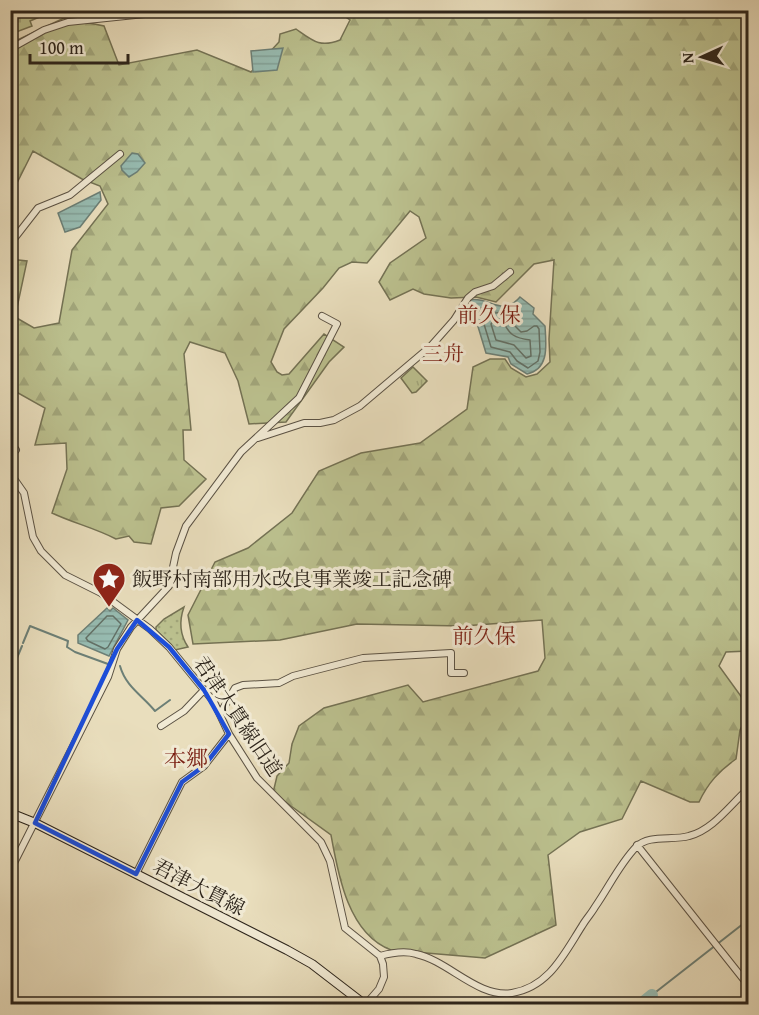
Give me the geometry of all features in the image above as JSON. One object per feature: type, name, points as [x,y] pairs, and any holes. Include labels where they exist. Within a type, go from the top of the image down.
[{"type":"main road","name":"君津大貫線","points":[[10,813],[35,823],[304,959],[365,1005]]},
{"type":"street","points":[[10,49],[44,30],[68,22],[183,10]]},
{"type":"street","points":[[10,244],[38,208],[70,195],[120,154]]},
{"type":"street","points":[[258,438],[304,423],[334,420],[360,406],[431,346],[454,320],[468,298],[499,282],[510,272]]},
{"type":"street","points":[[10,871],[108,677],[117,650],[137,620],[169,586],[181,536],[189,520],[241,452],[299,398],[337,324],[322,316]]},
{"type":"street","points":[[10,442],[16,450],[10,457]]},
{"type":"street","name":"君津大貫線旧道","points":[[10,473],[24,493],[33,537],[41,551],[65,575],[101,593],[169,647],[204,690],[257,778],[321,842],[330,861],[345,928],[380,956]]},
{"type":"street","points":[[220,714],[235,688],[243,685],[279,683],[293,676],[363,658],[451,652],[451,673],[464,673]]},
{"type":"street","points":[[160,726],[184,711],[204,690]]},
{"type":"street","points":[[136,874],[182,782],[204,766],[229,734]]},
{"type":"street","points":[[365,1005],[379,989],[384,976],[380,956],[389,954],[415,954],[432,960],[490,990],[510,993],[525,990],[540,983],[564,956],[621,866],[638,845],[650,840],[690,836],[708,827],[748,789]]},
{"type":"street","points":[[638,845],[748,985]]},
{"type":"highlighted area","points":[[137,620],[169,647],[204,690],[229,734],[204,766],[182,782],[136,874],[35,823],[117,649]]},
{"type":"green space","points":[[11,10],[54,11],[30,21],[32,26],[11,34]]},
{"type":"green space","points":[[337,11],[748,11],[748,651],[726,652],[719,666],[748,706],[748,714],[740,730],[736,759],[714,778],[699,802],[690,802],[641,781],[622,819],[580,832],[548,855],[556,925],[485,958],[391,950],[376,942],[364,931],[348,901],[337,867],[331,835],[273,793],[277,776],[289,763],[292,744],[299,726],[324,708],[408,685],[423,702],[538,671],[545,658],[542,620],[463,626],[357,624],[280,640],[193,644],[188,615],[215,562],[248,548],[292,513],[319,471],[361,453],[420,443],[467,409],[473,367],[490,359],[505,359],[511,368],[526,377],[537,374],[550,362],[549,339],[554,260],[534,264],[496,302],[476,297],[451,298],[424,294],[413,289],[390,300],[379,282],[390,263],[426,238],[419,217],[410,211],[367,263],[352,262],[339,268],[284,329],[271,362],[277,372],[282,375],[289,374],[324,334],[344,347],[329,362],[286,422],[249,424],[238,381],[225,353],[190,342],[184,354],[191,430],[183,430],[184,460],[206,479],[179,506],[161,508],[151,544],[134,542],[129,536],[116,539],[52,513],[67,469],[66,443],[35,445],[45,408],[11,389],[10,259],[27,261],[15,317],[34,328],[59,323],[72,250],[108,204],[100,186],[82,179],[33,151],[16,185],[11,188],[11,43],[64,18],[104,26],[119,65],[197,50],[251,72],[279,42],[280,34],[296,29],[317,42],[327,43],[340,40],[350,20]]},
{"type":"green space","points":[[413,367],[427,381],[412,393],[401,378]]},
{"type":"green space","points":[[184,607],[181,628],[188,647],[175,650],[156,630],[156,627],[164,619]]},
{"type":"water","points":[[283,48],[277,70],[253,72],[251,51]]},
{"type":"water","points":[[132,153],[138,154],[145,163],[129,177],[121,166]]},
{"type":"water","points":[[100,192],[101,200],[80,227],[65,232],[58,213]]},
{"type":"water","points":[[520,297],[534,308],[533,314],[545,326],[546,348],[543,361],[540,367],[527,374],[511,364],[508,357],[486,353],[470,300],[507,306]]},
{"type":"water","points":[[107,608],[110,611],[113,608],[128,620],[109,656],[78,643],[78,635]]},
{"type":"waterway","points":[[23,643],[30,626],[68,641],[67,647],[75,652],[108,664]]},
{"type":"waterway","points":[[14,665],[22,646]]},
{"type":"waterway","points":[[120,666],[126,680],[155,711],[170,700]]},
{"type":"waterway","points":[[10,676],[13,670]]},
{"type":"waterway","points":[[652,995],[748,920]]},
{"type":"waterway","points":[[641,1004],[652,995]]},
{"type":"place","name":"飯野村南部用水改良事業竣工記念碑","points":[[109,608]]},
{"type":"district","name":"前久保","points":[[489,315]]},
{"type":"district","name":"三舟","points":[[443,354]]},
{"type":"district","name":"前久保","points":[[484,636]]},
{"type":"district","name":"本郷","points":[[186,758]]}]
